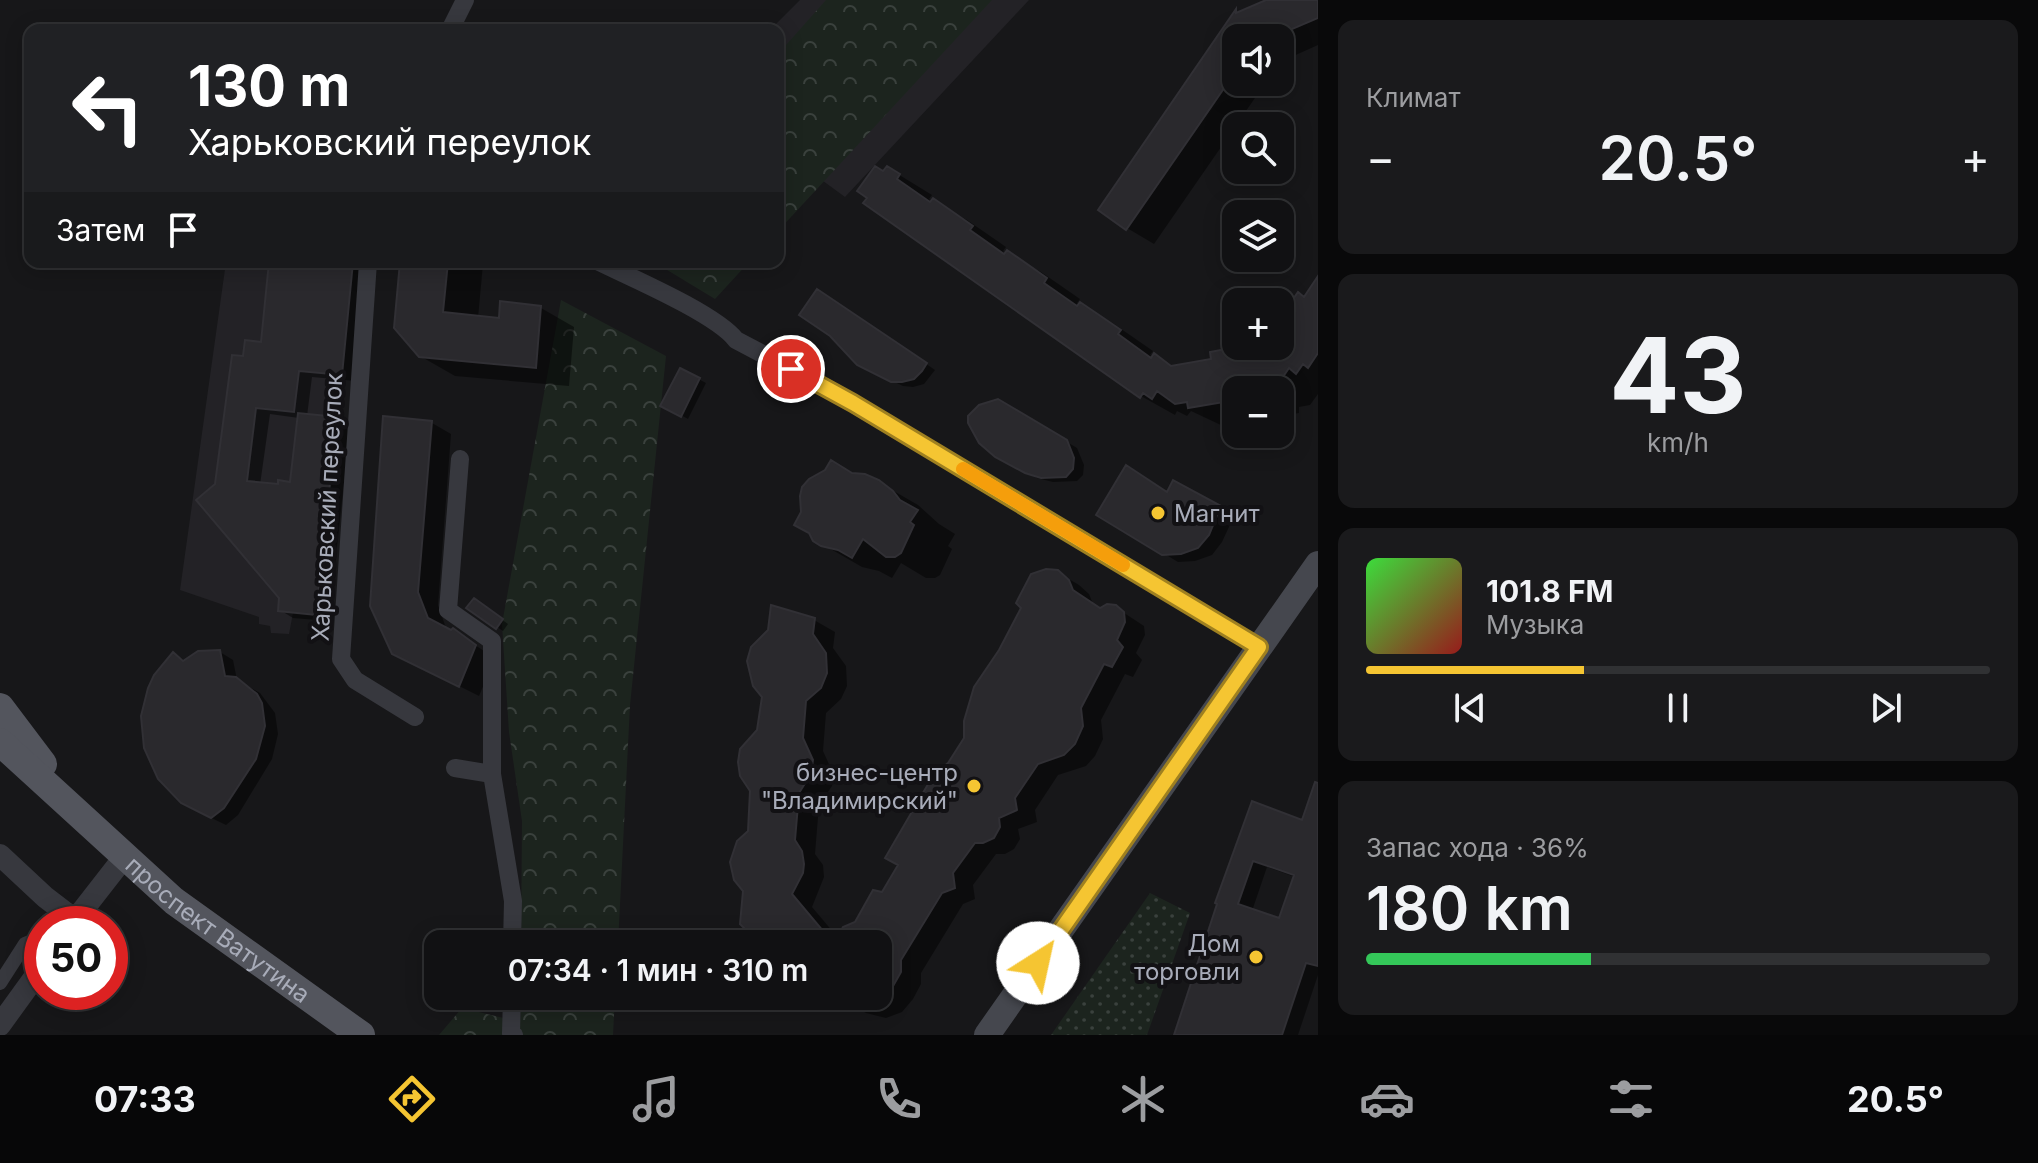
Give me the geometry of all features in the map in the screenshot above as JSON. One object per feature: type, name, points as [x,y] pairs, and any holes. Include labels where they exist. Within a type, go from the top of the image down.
[{"type":"main road","points":[[987,1035],[1318,564]]},
{"type":"main road","name":"проспект Ватутина","points":[[0,707],[81,817]]},
{"type":"main road","name":"проспект Ватутина","points":[[0,742],[174,901],[361,1035]]},
{"type":"street","points":[[453,24],[465,0]]},
{"type":"street","name":"Харьковский переулок","points":[[368,268],[341,659],[355,680],[415,717]]},
{"type":"street","points":[[611,268],[673,299],[729,332],[736,340],[827,388],[1259,647]]},
{"type":"street","points":[[460,459],[448,610],[492,641],[492,774],[513,901],[512,930]]},
{"type":"street","points":[[455,768],[492,774]]},
{"type":"street","points":[[0,855],[55,906]]},
{"type":"street","points":[[86,906],[125,856]]},
{"type":"street","points":[[0,982],[19,940],[24,939]]},
{"type":"street","points":[[0,1025],[24,992]]},
{"type":"street","points":[[512,1010],[511,1033],[514,1035]]},
{"type":"shaded area","points":[[800,0],[1029,0],[845,197],[784,152],[784,24],[776,24]]},
{"type":"shaded area","points":[[225,268],[352,268],[316,615],[293,613],[289,634],[271,633],[270,626],[259,624],[259,617],[180,590]]},
{"type":"green space","points":[[826,0],[992,0],[784,225],[784,47]]},
{"type":"green space","points":[[664,268],[743,268],[715,299]]},
{"type":"green space","points":[[561,300],[666,356],[630,705],[619,930],[521,930],[522,821],[509,732],[502,624]]},
{"type":"green space","points":[[1150,893],[1190,913],[1147,1035],[1051,1035]]},
{"type":"green space","points":[[460,1010],[520,1022],[520,1010],[614,1010],[613,1035],[439,1035]]},
{"type":"building","points":[[1266,0],[1318,0],[1318,18],[1294,28],[1294,24],[1226,24],[1236,9],[1236,13]]},
{"type":"building","points":[[1222,29],[1222,91],[1126,230],[1098,210]]},
{"type":"building","points":[[875,166],[883,171],[887,166],[900,174],[897,179],[930,202],[933,198],[973,226],[970,230],[1004,254],[1007,250],[1047,278],[1044,283],[1077,306],[1080,302],[1121,330],[1118,334],[1151,358],[1154,353],[1171,366],[1211,359],[1210,352],[1222,350],[1222,360],[1294,360],[1294,298],[1298,292],[1304,297],[1318,276],[1318,353],[1308,368],[1303,364],[1296,374],[1289,368],[1284,376],[1222,376],[1222,402],[1188,408],[1187,402],[1175,404],[1157,391],[1152,399],[1143,393],[1140,398],[863,203],[867,198],[857,191]]},
{"type":"building","points":[[268,268],[352,268],[342,375],[299,371],[294,412],[256,408],[247,481],[290,482],[298,413],[337,417],[316,615],[278,611],[279,598],[196,500],[215,484],[232,355],[243,356],[245,340],[261,342]]},
{"type":"building","points":[[399,268],[447,268],[443,312],[499,318],[500,301],[541,306],[536,368],[419,357],[394,328]]},
{"type":"building","points":[[817,289],[927,363],[922,371],[914,379],[891,382],[857,365],[830,336],[799,315]]},
{"type":"building","points":[[680,368],[700,378],[681,417],[660,406]]},
{"type":"building","points":[[998,399],[1067,440],[1074,458],[1073,469],[1066,477],[1041,478],[1025,473],[995,457],[979,443],[968,423],[968,416],[979,405]]},
{"type":"building","points":[[383,416],[432,421],[418,592],[428,618],[451,630],[453,628],[476,645],[459,687],[392,654],[370,606]]},
{"type":"building","points":[[831,460],[852,473],[879,480],[900,500],[918,510],[910,522],[914,525],[901,553],[886,557],[863,539],[852,558],[838,550],[821,546],[813,541],[809,533],[794,525],[801,512],[802,487],[825,470]]},
{"type":"building","points":[[1126,465],[1167,492],[1173,480],[1221,506],[1209,535],[1198,548],[1181,554],[1162,555],[1096,515]]},
{"type":"building","name":"бизнес-центр \"Владимирский\"","points":[[1046,569],[1058,570],[1069,580],[1073,590],[1100,608],[1107,604],[1116,605],[1124,612],[1125,622],[1117,640],[1123,647],[1112,667],[1104,664],[1081,708],[1083,726],[1075,744],[1064,755],[1038,764],[1015,798],[1017,810],[999,818],[1000,827],[994,838],[975,843],[953,873],[955,888],[942,893],[901,960],[901,972],[892,988],[892,930],[841,930],[855,922],[873,890],[882,892],[898,865],[885,858],[934,774],[948,763],[964,738],[964,721],[974,687],[999,650],[1021,608],[1016,603],[1031,574]]},
{"type":"building","points":[[474,598],[503,619],[496,629],[466,608]]},
{"type":"building","points":[[771,605],[815,618],[813,634],[826,653],[827,673],[821,688],[806,701],[803,738],[813,760],[811,774],[799,793],[795,840],[802,851],[804,864],[803,873],[792,894],[822,930],[746,930],[740,924],[743,891],[734,880],[730,862],[737,841],[748,831],[750,791],[740,776],[738,762],[740,749],[757,730],[762,697],[753,686],[747,661],[751,647],[768,630]]},
{"type":"building","points":[[220,650],[225,676],[236,677],[257,694],[262,703],[265,726],[256,759],[224,808],[211,818],[181,803],[158,779],[144,748],[141,716],[154,675],[173,652],[183,661],[198,651]]},
{"type":"building","points":[[1315,782],[1318,783],[1318,966],[1306,963],[1282,1035],[1174,1035],[1215,903],[1252,801],[1302,820]],"holes":[[[1253,861],[1294,875],[1279,918],[1238,904]]]},
{"type":"slow traffic","points":[[963,469],[1123,565]]},
{"type":"place","name":"Магнит","points":[[1158,513]]},
{"type":"place","name":"бизнес-центр \"Владимирский\"","points":[[974,786]]},
{"type":"place","name":"Дом торговли","points":[[1256,957]]},
{"type":"route","points":[[791,369],[853,403],[1259,647],[1038,963]]}]
